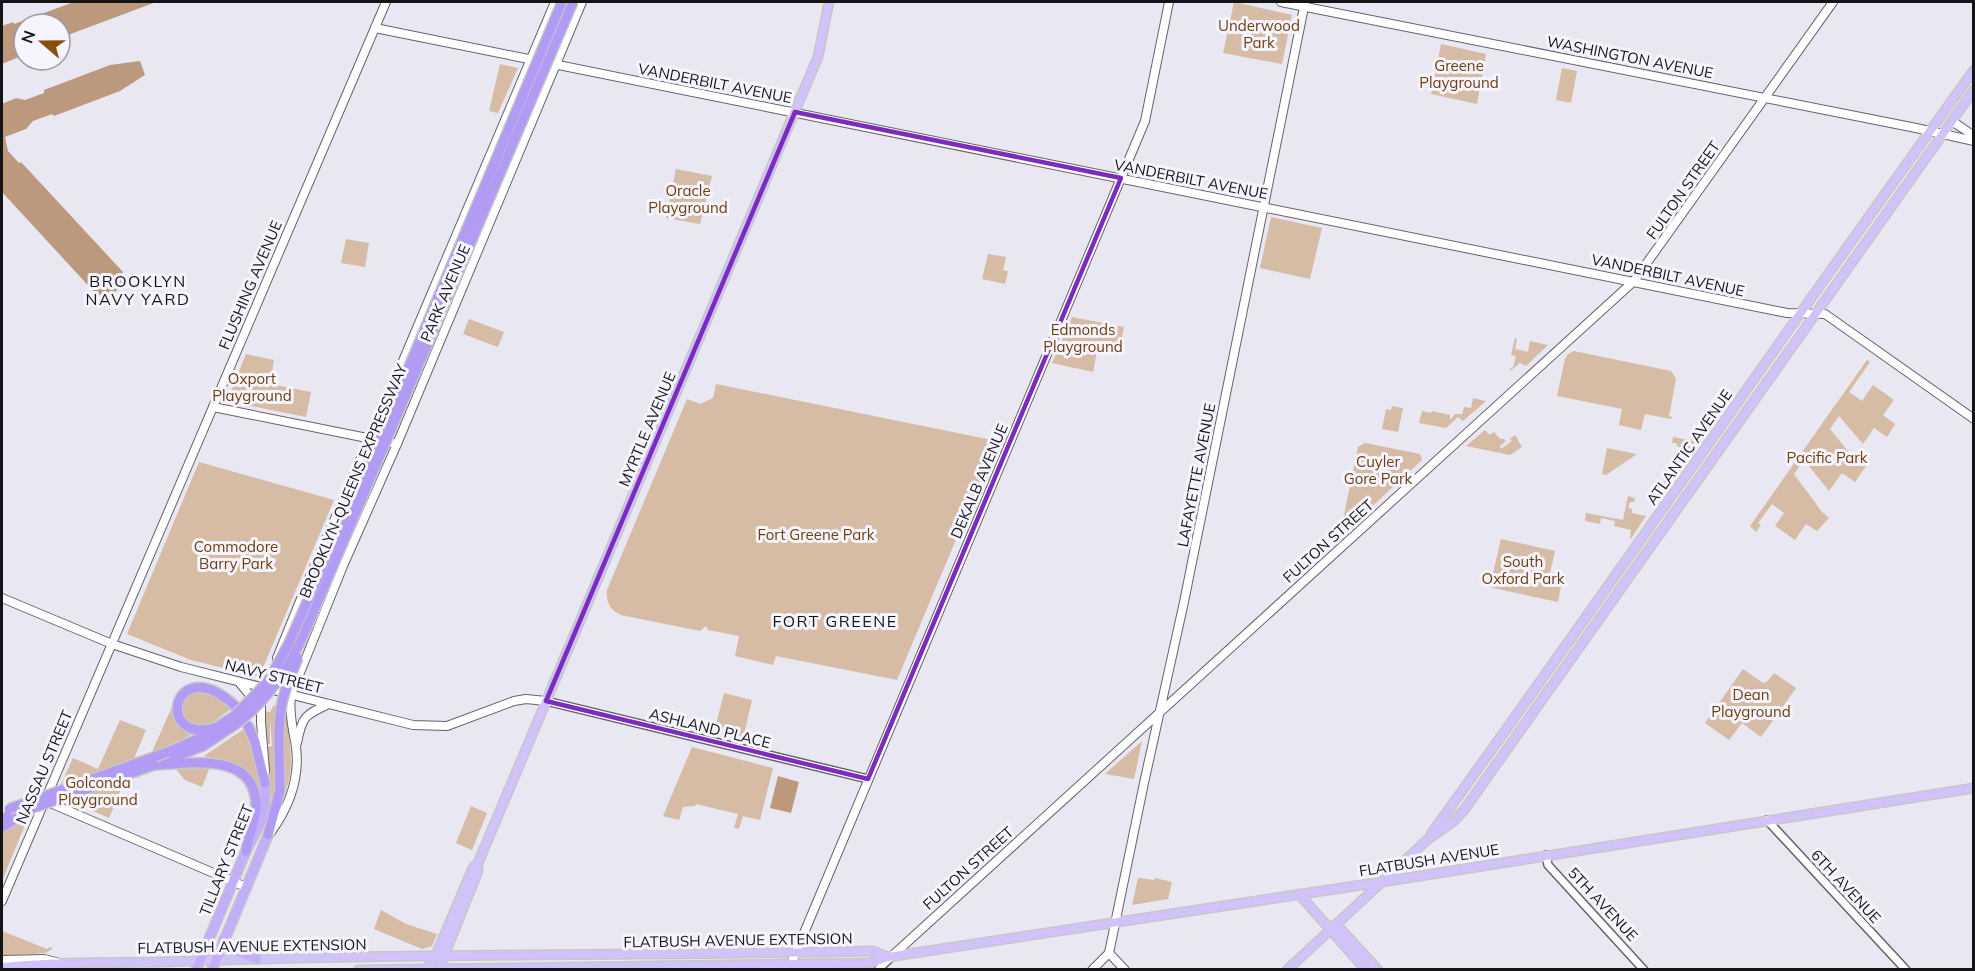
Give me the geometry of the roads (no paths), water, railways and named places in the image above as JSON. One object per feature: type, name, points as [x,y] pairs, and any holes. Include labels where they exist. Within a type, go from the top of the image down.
[{"type":"highway","name":"BROOKLYN-QUEENS EXPRESSWAY","points":[[170,758],[200,738],[239,717],[280,663],[376,443],[562,2]]},
{"type":"highway","name":"BROOKLYN-QUEENS EXPRESSWAY","points":[[7,815],[203,746],[263,701],[277,683],[298,647],[573,2]]},
{"type":"highway","points":[[268,836],[280,790],[278,720],[282,696],[305,640],[314,610]]},
{"type":"highway","points":[[221,726],[201,731],[186,726],[177,710],[182,695],[193,688],[205,687],[221,695],[255,742],[265,783]]},
{"type":"highway","points":[[2,827],[7,815],[170,758],[222,764],[239,772],[248,781],[254,793],[256,810],[246,851]]},
{"type":"highway","name":"TILLARY STREET","points":[[198,965],[263,815],[265,783]]},
{"type":"highway","name":"TILLARY STREET","points":[[214,965],[268,836]]},
{"type":"highway","points":[[224,939],[229,948],[257,959]]},
{"type":"main road","name":"FLUSHING AVENUE","points":[[112,644],[386,2]]},
{"type":"main road","name":"PARK AVENUE","points":[[265,688],[311,573],[555,2]]},
{"type":"main road","name":"PARK AVENUE","points":[[291,695],[336,582],[397,444],[582,2]]},
{"type":"main road","name":"MYRTLE AVENUE","points":[[427,968],[435,957],[473,868],[478,863],[818,57],[829,2]]},
{"type":"main road","name":"DEKALB AVENUE","points":[[791,964],[1145,121],[1169,2]]},
{"type":"main road","name":"WASHINGTON AVENUE","points":[[1281,2],[1305,4],[1974,141]]},
{"type":"main road","name":"FULTON STREET","points":[[890,956],[1634,281],[1833,2]]},
{"type":"main road","name":"LAFAYETTE AVENUE","points":[[1109,953],[1161,711],[1305,4]]},
{"type":"main road","name":"VANDERBILT AVENUE","points":[[375,28],[1786,313],[1825,314],[1974,419]]},
{"type":"main road","name":"ATLANTIC AVENUE","points":[[1427,840],[1974,70]]},
{"type":"main road","name":"ATLANTIC AVENUE","points":[[1287,969],[1427,840],[1454,821],[1475,795],[1974,90]]},
{"type":"main road","points":[[1952,121],[1974,136]]},
{"type":"main road","points":[[213,407],[397,444]]},
{"type":"main road","points":[[311,573],[336,582]]},
{"type":"main road","name":"NAVY STREET","points":[[2,598],[112,644],[181,666],[413,725],[447,726],[514,701],[526,699],[546,701]]},
{"type":"main road","points":[[287,633],[312,644]]},
{"type":"main road","name":"NASSAU STREET","points":[[2,901],[40,803],[112,644]]},
{"type":"main road","points":[[238,681],[248,693]]},
{"type":"main road","name":"TILLARY STREET","points":[[265,688],[260,707],[265,783]]},
{"type":"main road","name":"TILLARY STREET","points":[[268,836],[280,817],[296,780],[296,747],[291,724],[291,695]]},
{"type":"main road","points":[[296,747],[299,729],[304,718],[309,713],[329,704]]},
{"type":"main road","name":"FLATBUSH AVENUE","points":[[890,956],[1382,882],[1974,788]]},
{"type":"main road","points":[[40,803],[246,887]]},
{"type":"main road","name":"MYRTLE AVENUE","points":[[438,968],[445,957],[478,871],[478,863]]},
{"type":"main road","points":[[1299,894],[1378,969]]},
{"type":"main road","points":[[1333,927],[1366,969]]},
{"type":"main road","name":"FLATBUSH AVENUE EXTENSION","points":[[2,967],[56,962],[214,965],[257,959],[873,951],[890,956]]},
{"type":"main road","points":[[1092,969],[1109,953],[1125,969]]},
{"type":"main road","name":"FLATBUSH AVENUE EXTENSION","points":[[358,969],[870,963],[890,956]]},
{"type":"main road","name":"FLATBUSH AVENUE EXTENSION","points":[[2,960],[44,959],[56,962]]},
{"type":"street","name":"ASHLAND PLACE","points":[[546,701],[868,779]]},
{"type":"street","name":"6TH AVENUE","points":[[1767,820],[1906,969]]},
{"type":"street","name":"5TH AVENUE","points":[[1546,855],[1548,865],[1644,969]]},
{"type":"street","points":[[878,969],[890,956]]},
{"type":"district","name":"BROOKLYN NAVY YARD","points":[[138,290]]},
{"type":"district","name":"FORT GREENE","points":[[835,621]]},
{"type":"park label","name":"Underwood Park","points":[[1259,34]]},
{"type":"park label","name":"Greene Playground","points":[[1459,74]]},
{"type":"park label","name":"Oracle Playground","points":[[688,198]]},
{"type":"park label","name":"Edmonds Playground","points":[[1083,338]]},
{"type":"park label","name":"Oxport Playground","points":[[252,386]]},
{"type":"park label","name":"Pacific Park","points":[[1827,457]]},
{"type":"park label","name":"Cuyler Gore Park","points":[[1378,470]]},
{"type":"park label","name":"Fort Greene Park","points":[[816,534]]},
{"type":"park label","name":"Commodore Barry Park","points":[[236,554]]},
{"type":"park label","name":"South Oxford Park","points":[[1523,570]]},
{"type":"park label","name":"Dean Playground","points":[[1751,702]]},
{"type":"park label","name":"Golconda Playground","points":[[98,790]]}]
